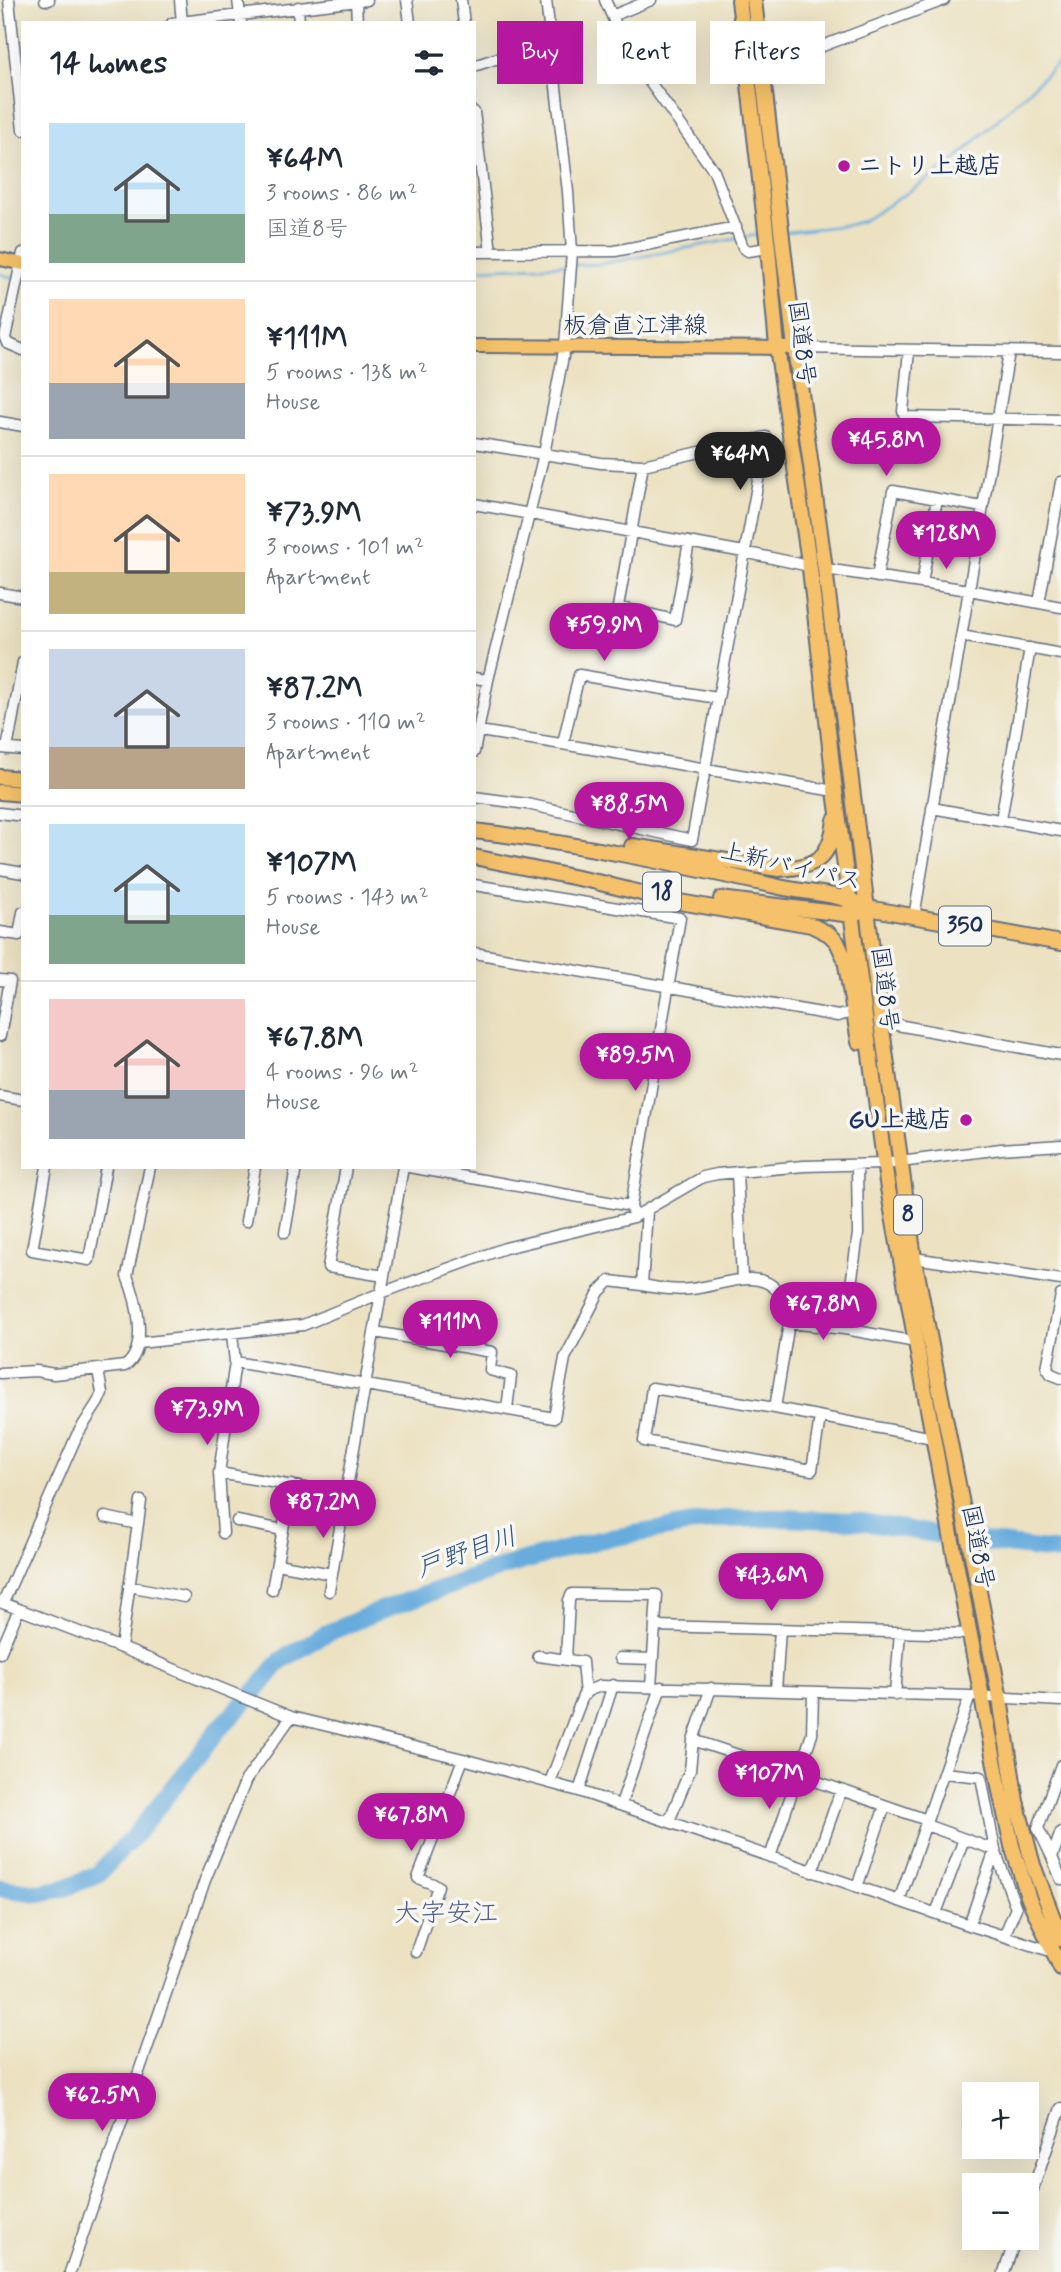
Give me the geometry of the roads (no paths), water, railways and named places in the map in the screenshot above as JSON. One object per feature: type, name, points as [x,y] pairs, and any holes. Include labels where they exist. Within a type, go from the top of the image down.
[{"type":"highway","name":"国道8号","points":[[739,0],[777,347],[809,566],[852,915],[863,1065],[877,1108],[884,1164],[970,1634],[977,1697],[1012,1846],[1029,1899],[1058,1948]]},
{"type":"highway","name":"国道8号","points":[[754,0],[756,21]]},
{"type":"highway","name":"国道8号","points":[[764,84],[881,1022],[914,1258],[1020,1814],[1058,1948],[1061,1968]]},
{"type":"highway","points":[[0,777],[21,779]]},
{"type":"highway","points":[[0,792],[21,794]]},
{"type":"highway","points":[[495,833],[639,847],[779,869],[800,868],[821,858],[829,848],[837,807]]},
{"type":"highway","name":"上新バイパス","points":[[476,831],[635,855],[780,888],[850,899],[868,908]]},
{"type":"highway","name":"上新バイパス","points":[[476,857],[600,883],[852,915],[868,908]]},
{"type":"highway","points":[[600,883],[674,901],[799,921],[822,930],[837,942],[843,953],[858,1011]]},
{"type":"highway","name":"350","points":[[868,908],[1061,943]]},
{"type":"main road","points":[[0,259],[21,260]]},
{"type":"main road","name":"板倉直江津線","points":[[476,346],[795,348]]},
{"type":"street","points":[[9,0],[18,40],[21,94]]},
{"type":"street","points":[[179,21],[180,0]]},
{"type":"street","points":[[238,0],[241,19]]},
{"type":"street","points":[[407,0],[410,21]]},
{"type":"street","points":[[461,0],[464,21]]},
{"type":"street","points":[[546,0],[548,21]]},
{"type":"street","points":[[605,0],[628,52],[714,171],[743,247],[748,251],[768,248]]},
{"type":"street","points":[[612,16],[651,0]]},
{"type":"street","points":[[825,45],[944,0]]},
{"type":"street","points":[[200,21],[241,19],[298,6],[361,1],[358,21]]},
{"type":"street","points":[[298,6],[299,21]]},
{"type":"street","points":[[476,65],[497,59]]},
{"type":"street","points":[[476,742],[488,680],[544,454],[565,346],[572,252],[555,84]]},
{"type":"street","points":[[476,128],[491,252]]},
{"type":"street","points":[[476,252],[615,251],[736,227]]},
{"type":"street","points":[[21,265],[5,338],[8,343],[21,349]]},
{"type":"street","points":[[795,348],[1061,352]]},
{"type":"street","points":[[909,351],[903,411],[905,417],[1061,420]]},
{"type":"street","points":[[914,917],[1009,352]]},
{"type":"street","points":[[0,422],[21,426]]},
{"type":"street","points":[[476,443],[601,463],[643,465],[765,437],[692,840],[527,804],[476,797]]},
{"type":"street","points":[[643,465],[618,607],[676,620],[689,542]]},
{"type":"street","points":[[1039,603],[1056,534],[1061,482]]},
{"type":"street","points":[[877,577],[893,491],[982,507]]},
{"type":"street","points":[[922,583],[937,499]]},
{"type":"street","points":[[476,504],[809,566]]},
{"type":"street","points":[[825,569],[969,590],[1061,607]]},
{"type":"street","points":[[0,593],[21,597]]},
{"type":"street","points":[[961,636],[1061,653]]},
{"type":"street","points":[[1000,820],[1030,648]]},
{"type":"street","points":[[21,671],[3,748],[21,750]]},
{"type":"street","points":[[563,743],[579,675],[717,698]]},
{"type":"street","points":[[476,678],[488,680]]},
{"type":"street","points":[[478,731],[563,743],[703,770],[835,791]]},
{"type":"street","points":[[932,808],[1061,831]]},
{"type":"street","points":[[0,813],[21,816]]},
{"type":"street","points":[[0,869],[21,873]]},
{"type":"street","points":[[476,885],[680,918],[633,1211]]},
{"type":"street","points":[[0,932],[19,935],[21,924]]},
{"type":"street","points":[[476,953],[838,1016],[858,1011]]},
{"type":"street","points":[[0,980],[10,981],[0,1036]]},
{"type":"street","points":[[881,1022],[1061,1055]]},
{"type":"street","points":[[0,1096],[21,1100]]},
{"type":"street","points":[[419,1169],[633,1211],[647,1211],[704,1177],[804,1166],[884,1164],[1002,1149],[1061,1145]]},
{"type":"street","points":[[845,1329],[858,1234],[857,1166]]},
{"type":"street","points":[[47,1169],[32,1250],[89,1260],[106,1169]]},
{"type":"street","points":[[0,1373],[36,1371],[54,1374],[125,1366],[132,1362],[139,1343],[136,1306],[127,1276],[150,1169]]},
{"type":"street","points":[[246,1221],[255,1169]]},
{"type":"street","points":[[285,1231],[296,1169]]},
{"type":"street","points":[[346,1169],[328,1267],[384,1276]]},
{"type":"street","points":[[329,1591],[403,1169]]},
{"type":"street","points":[[737,1172],[742,1279]]},
{"type":"street","points":[[139,1343],[303,1325],[381,1293],[505,1248],[633,1211]]},
{"type":"street","points":[[642,1285],[647,1211]]},
{"type":"street","points":[[914,1258],[1061,1280]]},
{"type":"street","points":[[235,1362],[554,1418],[565,1359],[600,1292],[610,1281],[680,1290],[742,1279],[757,1279],[770,1283],[786,1304],[789,1323],[775,1408]]},
{"type":"street","points":[[1061,1295],[1058,1331],[1048,1368],[1051,1374],[1061,1378]]},
{"type":"street","points":[[789,1323],[845,1329],[916,1342]]},
{"type":"street","points":[[375,1332],[492,1352],[491,1370],[511,1376],[507,1409]]},
{"type":"street","points":[[223,1533],[219,1474],[235,1362],[232,1334]]},
{"type":"street","points":[[98,1370],[102,1393],[77,1435],[1,1603],[121,1647],[291,1717],[550,1782],[621,1804],[969,1925],[1058,1948]]},
{"type":"street","points":[[820,1417],[812,1470],[643,1441],[652,1388],[775,1408],[933,1438]]},
{"type":"street","points":[[219,1474],[345,1494]]},
{"type":"street","points":[[272,1590],[292,1485]]},
{"type":"street","points":[[121,1647],[141,1501]]},
{"type":"street","points":[[106,1517],[138,1524]]},
{"type":"street","points":[[237,1521],[283,1530]]},
{"type":"street","points":[[277,1564],[332,1574]]},
{"type":"street","points":[[129,1586],[184,1597]]},
{"type":"street","points":[[566,1659],[569,1600],[572,1594],[657,1595],[653,1659],[656,1687],[621,1804]]},
{"type":"street","points":[[0,1654],[19,1609]]},
{"type":"street","points":[[655,1626],[970,1634]]},
{"type":"street","points":[[776,1691],[780,1629]]},
{"type":"street","points":[[895,1695],[900,1632]]},
{"type":"street","points":[[538,1656],[582,1662],[585,1695]]},
{"type":"street","points":[[620,1658],[653,1659]]},
{"type":"street","points":[[579,1791],[613,1685]]},
{"type":"street","points":[[550,1782],[575,1714],[585,1695],[600,1686],[1061,1701]]},
{"type":"street","points":[[669,1821],[690,1770],[693,1740],[711,1688]]},
{"type":"street","points":[[770,1857],[812,1734],[813,1693]]},
{"type":"street","points":[[899,1901],[944,1773],[977,1697]]},
{"type":"street","points":[[70,2272],[205,1881],[246,1780],[291,1717]]},
{"type":"street","points":[[693,1740],[885,1806],[995,1850]]},
{"type":"street","points":[[416,1952],[438,1886],[418,1878],[463,1759]]},
{"type":"street","points":[[1061,1765],[1038,1828],[1059,1869],[1061,1879]]},
{"type":"street","points":[[944,1773],[981,1777],[995,1850],[1016,1908],[1004,1936]]},
{"type":"street","points":[[812,1872],[841,1790]]},
{"type":"street","points":[[858,1887],[885,1806]]},
{"type":"street","points":[[1052,1857],[1061,1832]]},
{"type":"street","points":[[936,1913],[964,1839]]},
{"type":"street","points":[[969,1925],[995,1850]]},
{"type":"street","points":[[1038,2173],[1061,2108]]},
{"type":"street","points":[[1004,2272],[1012,2250]]},
{"type":"waterway","points":[[786,232],[863,221],[954,161],[1061,60]]},
{"type":"waterway","points":[[575,265],[601,264],[762,234]]},
{"type":"waterway","points":[[476,269],[569,265]]},
{"type":"waterway","points":[[0,274],[14,278]]},
{"type":"waterway","name":"戸野目川","points":[[0,1888],[39,1893],[65,1888],[98,1874],[136,1834],[218,1730],[280,1661],[325,1634],[381,1610],[506,1566],[599,1540],[722,1519],[857,1521],[1061,1552]]},
{"type":"place","name":"ニトリ上越店","points":[[844,166]]},
{"type":"place","name":"GU上越店","points":[[966,1120]]},
{"type":"district","name":"大字安江","points":[[446,1914]]}]
